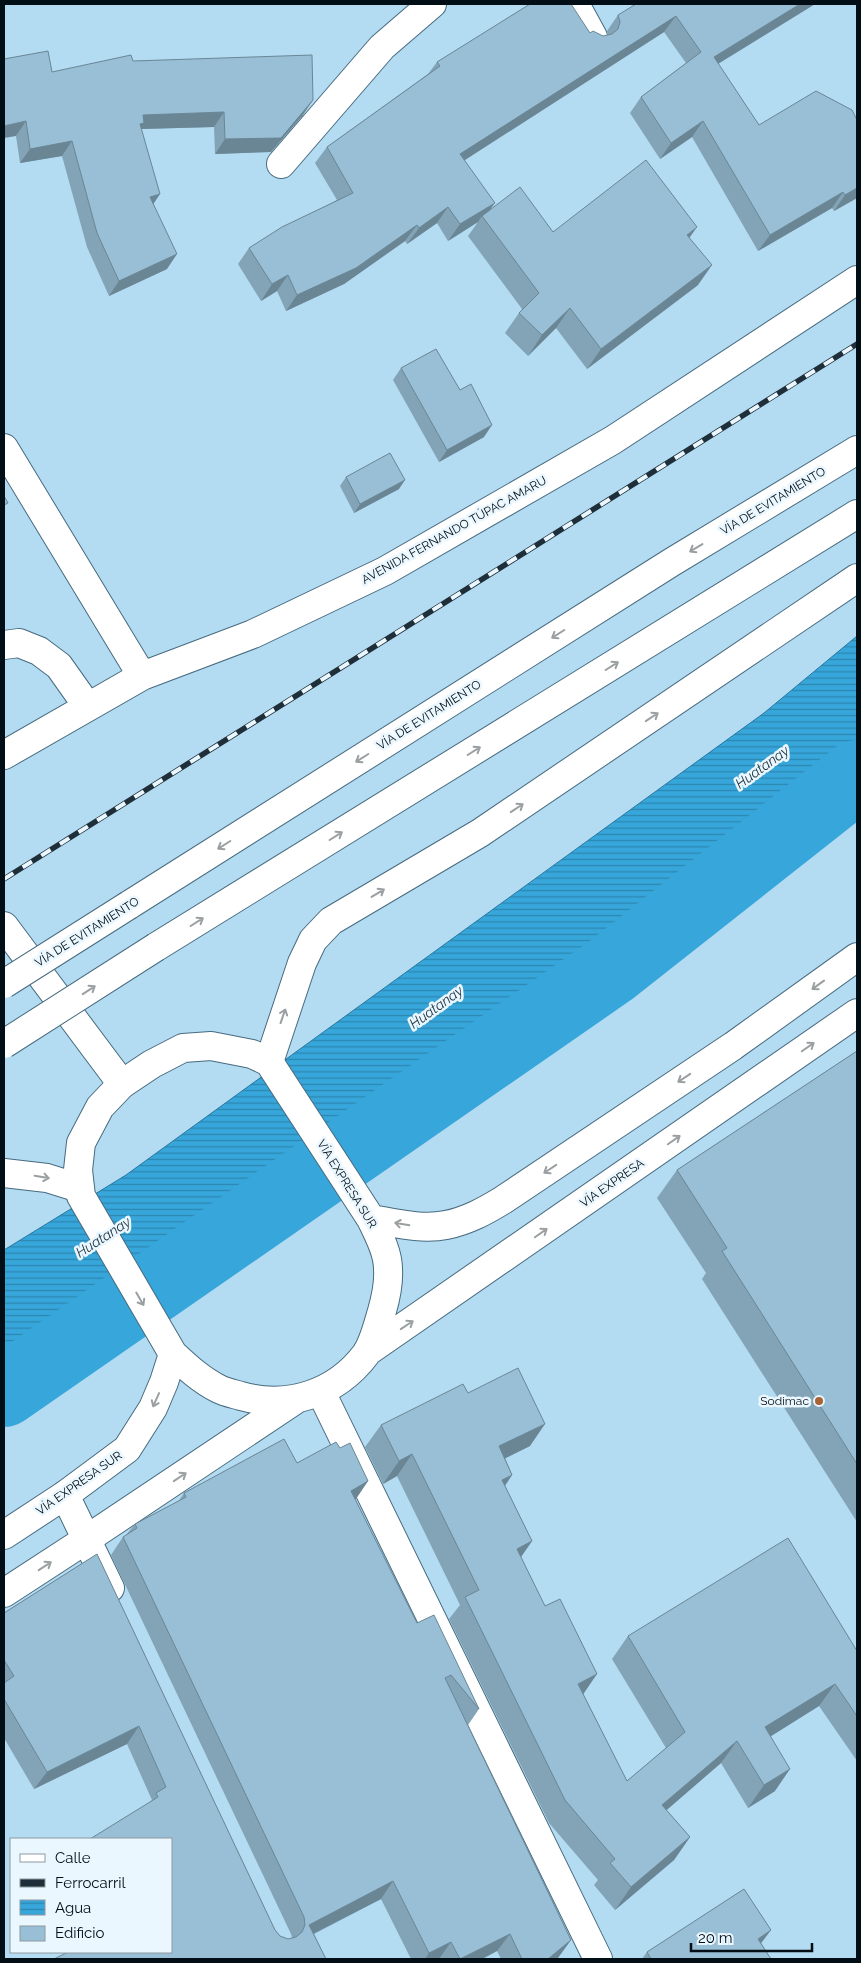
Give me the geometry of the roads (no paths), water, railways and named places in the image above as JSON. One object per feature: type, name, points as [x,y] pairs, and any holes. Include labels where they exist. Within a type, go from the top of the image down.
[{"type":"main road","points":[[281,164],[382,48],[432,4]]},
{"type":"main road","points":[[575,4],[593,37]]},
{"type":"main road","name":"AVENIDA FERNANDO TÚPAC AMARU","points":[[4,755],[142,676],[253,634],[385,572],[613,440],[857,280]]},
{"type":"main road","points":[[4,448],[142,676]]},
{"type":"main road","name":"VÍA DE EVITAMIENTO","points":[[4,984],[672,562],[857,450]]},
{"type":"main road","points":[[4,1044],[156,947],[857,514]]},
{"type":"main road","points":[[270,1064],[302,964],[313,940],[331,921],[480,833],[857,578]]},
{"type":"main road","points":[[4,645],[19,643],[39,651],[59,666],[88,707]]},
{"type":"main road","points":[[4,926],[122,1084]]},
{"type":"main road","points":[[367,1212],[416,1226],[445,1225],[478,1215],[504,1200],[733,1046],[857,957]]},
{"type":"main road","name":"VÍA EXPRESA","points":[[367,1352],[857,1013]]},
{"type":"main road","name":"VÍA EXPRESA SUR","points":[[211,1046],[252,1054],[270,1064],[367,1212],[382,1242],[388,1268],[387,1293],[378,1325],[367,1352],[348,1372],[322,1392],[295,1400],[274,1402],[252,1399],[220,1390],[194,1374],[169,1349],[80,1192],[78,1170],[81,1143],[100,1106],[122,1084],[152,1064],[183,1048],[211,1046]]},
{"type":"main road","points":[[4,1173],[47,1178],[80,1192]]},
{"type":"main road","name":"VÍA EXPRESA SUR","points":[[4,1535],[65,1495],[127,1449],[153,1408],[164,1382],[169,1349]]},
{"type":"main road","points":[[322,1392],[598,1959]]},
{"type":"main road","points":[[4,1593],[295,1400]]},
{"type":"main road","points":[[65,1495],[121,1611]]},
{"type":"water","name":"Huatanay","points":[[857,636],[857,776],[611,970],[4,1391],[4,1250],[126,1175],[764,713]]},
{"type":"waterway","points":[[4,1391],[611,970],[857,776]]},
{"type":"railway","points":[[4,879],[857,344]]},
{"type":"place","name":"Sodimac","points":[[819,1401]]}]
